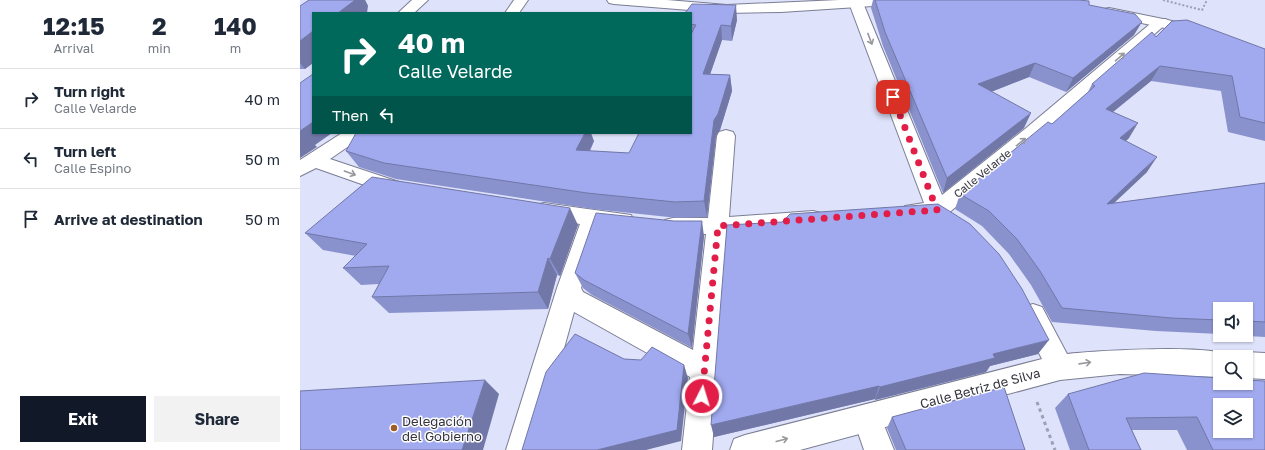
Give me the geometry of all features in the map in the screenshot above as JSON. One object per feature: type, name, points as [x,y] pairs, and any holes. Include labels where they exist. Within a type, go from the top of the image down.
[{"type":"street","points":[[406,12],[421,0]]},
{"type":"street","points":[[513,12],[521,0]]},
{"type":"street","points":[[614,0],[727,9],[904,0]]},
{"type":"street","points":[[856,3],[946,216],[890,214]]},
{"type":"street","points":[[1095,9],[1161,22],[1213,38]]},
{"type":"street","name":"Calle Velarde","points":[[946,216],[1032,133],[1161,22]]},
{"type":"street","points":[[306,164],[353,134]]},
{"type":"street","points":[[697,450],[726,136]]},
{"type":"street","points":[[306,164],[390,187],[421,192]]},
{"type":"street","points":[[522,208],[593,218],[678,227],[718,226],[835,218]]},
{"type":"street","points":[[521,450],[569,288],[593,218]]},
{"type":"street","points":[[569,288],[570,294],[578,303],[704,370]]},
{"type":"street","points":[[1023,295],[1060,367]]},
{"type":"street","name":"Calle Betriz de Silva","points":[[745,450],[1060,367],[1092,362],[1136,360],[1213,364]]},
{"type":"street","points":[[1253,365],[1265,366]]},
{"type":"street","points":[[867,418],[879,450]]},
{"type":"path","points":[[1163,0],[1202,10],[1207,0]]},
{"type":"path","points":[[1028,376],[1055,450]]},
{"type":"building","points":[[309,0],[354,0],[339,12],[312,12],[312,32],[300,41],[300,6]]},
{"type":"building","points":[[875,0],[1078,0],[1089,1],[1089,5],[1135,14],[1142,22],[1073,78],[1035,63],[978,84],[1031,113],[947,178],[885,32]]},
{"type":"building","points":[[692,4],[736,5],[731,26],[721,25],[703,74],[730,75],[718,114],[714,120],[704,201],[675,202],[587,193],[384,163],[346,151],[355,134],[584,134],[576,150],[629,153],[638,134],[692,134],[692,32],[696,25],[692,24],[692,12],[686,12]]},
{"type":"building","points":[[1187,20],[1265,49],[1265,123],[1240,117],[1232,76],[1160,66],[1106,109],[1138,123],[1120,138],[1157,157],[1107,204],[1265,183],[1265,322],[1253,321],[1253,302],[1213,302],[1213,320],[1171,318],[1062,308],[1040,271],[1017,239],[989,211],[960,194],[1048,122],[1052,124],[1095,86],[1092,84],[1152,32],[1156,37],[1172,21]]},
{"type":"building","points":[[312,75],[312,123],[300,131],[300,83]]},
{"type":"building","points":[[372,177],[570,208],[550,259],[548,258],[538,292],[372,297],[389,266],[343,268],[367,244],[305,233]]},
{"type":"building","points":[[938,204],[970,224],[999,254],[1022,289],[1049,340],[993,354],[995,358],[880,387],[711,425],[727,225],[782,222],[790,214]]},
{"type":"building","points":[[596,213],[674,221],[702,221],[688,334],[584,280],[575,273]]},
{"type":"building","points":[[575,334],[624,359],[641,360],[652,347],[684,365],[677,430],[597,450],[522,450],[546,372]]},
{"type":"building","points":[[1144,373],[1213,378],[1213,390],[1253,390],[1253,380],[1265,381],[1265,450],[1213,450],[1197,417],[1126,418],[1141,450],[1089,450],[1068,394]]},
{"type":"building","name":"Delegación del Gobierno","points":[[485,380],[462,450],[300,450],[300,391]]},
{"type":"building","points":[[1004,387],[1025,450],[906,450],[892,417]]},
{"type":"place","name":"Delegación del Gobierno","points":[[394,428]]},
{"type":"route","points":[[702,396],[718,226],[937,210],[893,97]]}]
